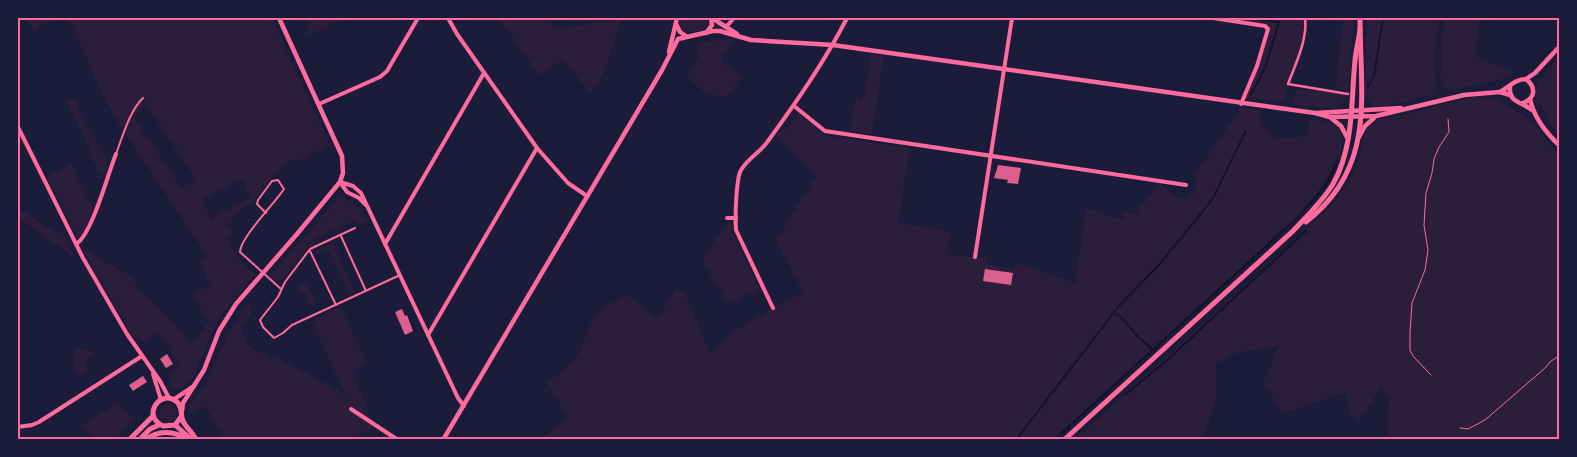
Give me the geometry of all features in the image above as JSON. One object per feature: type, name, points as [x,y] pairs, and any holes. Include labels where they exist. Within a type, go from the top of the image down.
[{"type":"main road","points":[[1064,440],[1293,231],[1311,217],[1339,187],[1350,168],[1358,141],[1361,117],[1362,58],[1360,18]]},
{"type":"main road","points":[[1293,231],[1326,195],[1345,155],[1351,114],[1355,57],[1360,30]]},
{"type":"main road","points":[[129,440],[153,416],[154,407],[161,400],[171,399],[178,402],[184,424],[193,433],[196,440]]},
{"type":"main road","points":[[140,440],[150,429],[159,425],[167,427],[175,425],[181,414]]},
{"type":"main road","points":[[153,416],[159,425]]},
{"type":"main road","points":[[175,425],[192,440]]},
{"type":"main road","points":[[145,440],[154,434],[166,432],[182,436],[188,440]]},
{"type":"street","points":[[181,414],[183,403],[200,378],[214,342],[228,316],[246,291],[304,227],[340,182],[343,173],[342,156],[279,18]]},
{"type":"street","points":[[319,104],[380,77],[387,71],[418,18]]},
{"type":"street","points":[[448,18],[457,34],[537,148],[568,183],[587,196]]},
{"type":"street","points":[[712,18],[740,37]]},
{"type":"street","points":[[705,34],[712,25],[712,18]]},
{"type":"street","points":[[443,440],[658,78],[678,39],[720,31],[734,18]]},
{"type":"street","points":[[773,308],[736,230],[739,174],[766,144],[794,106],[833,45],[847,18]]},
{"type":"street","points":[[975,257],[1012,18]]},
{"type":"street","points":[[1213,18],[1266,26],[1268,29],[1257,66],[1241,104]]},
{"type":"street","points":[[1305,18],[1304,34],[1288,84],[1348,94]]},
{"type":"street","points":[[676,20],[680,32],[690,38]]},
{"type":"street","points":[[668,56],[676,20]]},
{"type":"street","points":[[720,31],[761,41],[833,45],[1241,104],[1315,113],[1351,114],[1361,117],[1376,116],[1464,95],[1500,92],[1510,95],[1515,101],[1523,103],[1532,111],[1547,133],[1560,146]]},
{"type":"street","points":[[1500,92],[1510,87],[1516,80],[1526,79],[1535,73],[1560,46]]},
{"type":"street","points":[[385,244],[484,73]]},
{"type":"street","points":[[1523,103],[1530,99],[1534,91],[1532,84],[1535,73]]},
{"type":"street","points":[[1526,79],[1532,84]]},
{"type":"street","points":[[1510,87],[1510,95]]},
{"type":"street","points":[[1530,99],[1532,111]]},
{"type":"street","points":[[794,106],[825,131],[1186,185]]},
{"type":"street","points":[[1330,117],[1351,114],[1361,110],[1412,107]]},
{"type":"street","points":[[1315,113],[1330,117],[1342,126],[1348,139]]},
{"type":"street","points":[[1358,141],[1365,126],[1376,116]]},
{"type":"street","points":[[18,127],[76,244],[127,334],[152,372],[171,399],[195,385]]},
{"type":"street","points":[[428,335],[537,148]]},
{"type":"street","points":[[76,244],[84,236],[93,218],[116,154]]},
{"type":"street","points":[[340,182],[347,192],[368,206]]},
{"type":"street","points":[[340,182],[353,186],[361,193],[458,398],[464,406]]},
{"type":"street","points":[[727,218],[736,218]]},
{"type":"street","points":[[18,427],[39,422],[142,356]]},
{"type":"street","points":[[152,372],[161,400]]},
{"type":"street","points":[[351,409],[398,440]]},
{"type":"lane","points":[[116,154],[126,127],[143,98]]},
{"type":"lane","points":[[266,213],[257,204],[258,200],[272,181],[278,180],[284,189],[266,213],[240,246],[240,252],[281,290]]},
{"type":"lane","points":[[355,228],[310,249],[260,320],[263,327],[274,338],[292,325],[400,275]]},
{"type":"lane","points":[[341,235],[366,291]]},
{"type":"lane","points":[[310,249],[336,305]]},
{"type":"path","points":[[1431,375],[1413,356],[1410,350],[1410,332],[1412,303],[1425,270],[1428,250],[1424,225],[1426,193],[1434,159],[1448,132],[1448,120]]},
{"type":"path","points":[[1460,428],[1468,429],[1485,420],[1545,368],[1552,359],[1560,355]]},
{"type":"shaded area","points":[[27,18],[60,18],[40,26],[34,34]]},
{"type":"shaded area","points":[[68,18],[272,18],[330,145],[295,163],[293,159],[285,164],[253,201],[241,209],[227,227],[233,231],[228,239],[233,250],[255,274],[219,318],[195,375],[182,389],[173,388],[168,378],[178,363],[159,333],[143,342],[141,339],[133,337],[83,250],[47,177],[72,164],[93,208],[85,230],[79,237],[85,250],[129,275],[141,290],[140,292],[161,310],[192,344],[208,322],[193,295],[210,284],[200,262],[207,256],[122,129],[103,95]],"holes":[[[144,101],[187,166],[196,181],[181,187],[135,119]],[[242,180],[251,198],[214,215],[215,219],[212,220],[202,199]]]},
{"type":"shaded area","points":[[311,18],[345,18],[306,36]]},
{"type":"shaded area","points":[[499,18],[549,18],[554,30],[620,19],[606,68],[590,93],[563,59],[539,75]]},
{"type":"shaded area","points":[[681,18],[707,18],[708,24],[704,30],[689,33],[682,29]]},
{"type":"shaded area","points":[[1222,18],[1307,18],[1306,38],[1303,49],[1282,102],[1241,97],[1256,62],[1267,26]]},
{"type":"shaded area","points":[[1343,18],[1354,18],[1348,91],[1336,89]]},
{"type":"shaded area","points":[[1367,18],[1440,18],[1435,56],[1437,94],[1380,106],[1371,103],[1367,92],[1365,92]]},
{"type":"shaded area","points":[[1446,18],[1480,18],[1475,56],[1515,73],[1499,80],[1448,91],[1440,85],[1442,34]]},
{"type":"shaded area","points":[[736,39],[723,54],[722,62],[742,77],[725,98],[704,92],[686,75],[699,58],[697,43]]},
{"type":"shaded area","points":[[871,54],[884,56],[872,134],[850,131],[856,96],[861,101],[865,95]]},
{"type":"shaded area","points":[[1559,55],[1559,133],[1550,123],[1541,104],[1536,105],[1535,99],[1539,78],[1541,79]]},
{"type":"shaded area","points":[[1297,89],[1336,92],[1346,95],[1342,105],[1333,108],[1291,105]]},
{"type":"shaded area","points":[[1498,97],[1498,100],[1529,119],[1559,153],[1559,439],[1389,439],[1387,435],[1389,398],[1381,386],[1360,421],[1349,415],[1346,392],[1283,413],[1263,383],[1279,346],[1236,353],[1216,363],[1217,399],[1204,434],[1196,439],[1074,440],[1322,215],[1339,196],[1352,176],[1358,161],[1364,134],[1372,124],[1384,118],[1455,101]]},
{"type":"shaded area","points":[[73,98],[109,164],[104,181],[88,152],[90,147],[67,103]]},
{"type":"shaded area","points":[[1240,108],[1258,110],[1263,124],[1271,136],[1284,138],[1308,136],[1309,120],[1333,123],[1341,130],[1341,154],[1338,154],[1330,173],[1305,213],[1056,439],[539,440],[567,418],[547,382],[566,368],[578,355],[593,319],[610,301],[615,304],[625,293],[657,319],[678,286],[681,293],[685,293],[710,353],[735,330],[777,305],[804,293],[776,241],[805,192],[817,176],[776,135],[782,128],[786,130],[799,112],[822,131],[823,135],[910,148],[898,223],[950,231],[947,254],[987,259],[986,264],[1014,269],[1015,263],[1075,283],[1086,208],[1122,220],[1124,213],[1134,214],[1160,184],[1177,197],[1187,199],[1194,193],[1197,181],[1194,176]]},
{"type":"shaded area","points":[[340,197],[356,205],[367,221],[357,225],[354,221],[313,240],[315,244],[307,248],[282,280],[275,281],[270,275]]},
{"type":"shaded area","points":[[18,208],[58,234],[61,229],[78,264],[69,253],[18,218]]},
{"type":"shaded area","points":[[727,223],[731,223],[731,229],[760,289],[728,305],[702,260]]},
{"type":"shaded area","points":[[333,243],[355,292],[349,295],[328,249],[316,254],[315,251]]},
{"type":"shaded area","points":[[305,280],[316,302],[309,305],[303,293],[300,294],[298,290]]},
{"type":"shaded area","points":[[249,300],[251,315],[241,328],[248,345],[274,361],[271,354],[346,395],[311,321],[341,307],[367,362],[352,372],[371,417],[373,428],[348,439],[225,439],[205,406],[190,415],[188,408],[190,403],[205,385],[227,336]]},
{"type":"shaded area","points":[[75,348],[93,351],[92,356],[84,361],[89,371],[80,376],[74,366]]},
{"type":"shaded area","points":[[116,403],[134,417],[116,439],[95,439],[82,426]]},
{"type":"shaded area","points":[[168,404],[174,407],[177,413],[174,419],[168,422],[162,419],[159,413],[162,407]]},
{"type":"building","points":[[998,165],[1021,168],[1018,184],[1007,183],[1008,180],[994,178]]},
{"type":"building","points":[[985,269],[1013,273],[1011,285],[983,281]]},
{"type":"building","points":[[402,309],[405,316],[407,315],[413,331],[405,335],[395,312]]},
{"type":"building","points":[[167,354],[173,364],[166,368],[160,359]]},
{"type":"building","points":[[143,376],[147,382],[133,391],[129,385]]},
{"type":"waterway","points":[[1251,95],[1265,68],[1279,22],[1252,18]]},
{"type":"waterway","points":[[1368,87],[1374,76],[1383,18]]},
{"type":"waterway","points":[[1016,440],[1118,307],[1158,266],[1213,198],[1246,131]]},
{"type":"waterway","points":[[1054,440],[1297,218],[1326,185],[1336,165]]},
{"type":"waterway","points":[[1125,395],[1165,362],[1306,231]]},
{"type":"waterway","points":[[1114,313],[1121,317],[1137,336],[1152,349]]}]
